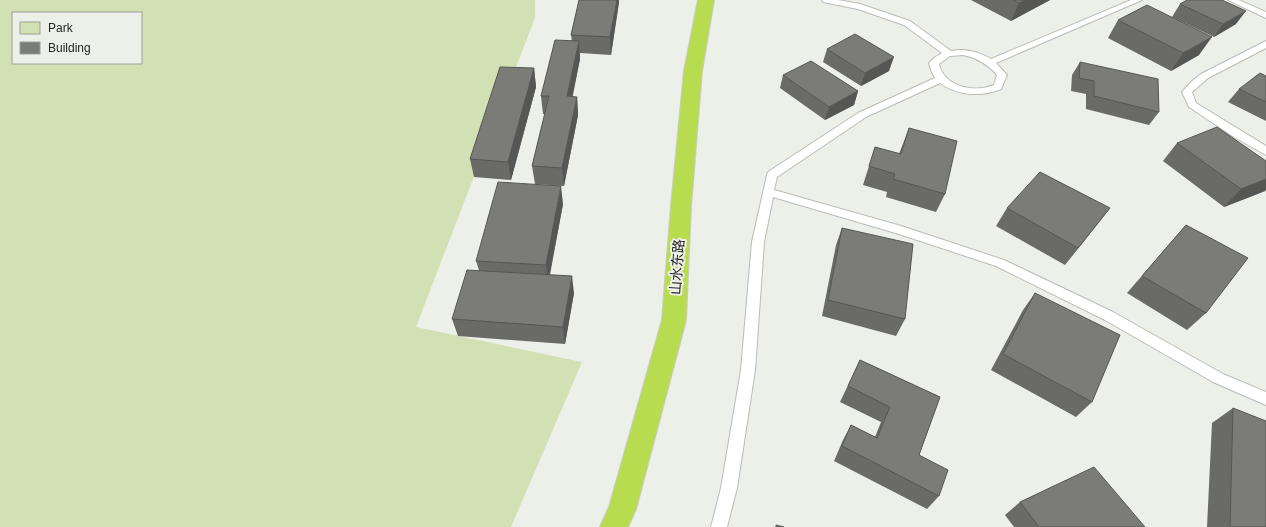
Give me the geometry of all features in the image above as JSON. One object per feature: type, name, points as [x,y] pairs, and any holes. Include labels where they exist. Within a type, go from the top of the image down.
[{"type":"highway","name":"山水东路","points":[[614,527],[622,509],[674,320],[681,206],[693,71],[706,0]]},
{"type":"lane","points":[[826,0],[860,7],[907,23],[948,53]]},
{"type":"lane","points":[[992,62],[1138,0]]},
{"type":"lane","points":[[1232,0],[1266,15]]},
{"type":"lane","points":[[1266,44],[1258,50],[1219,67],[1195,82],[1187,92],[1192,105],[1266,151]]},
{"type":"lane","points":[[963,52],[992,62],[1002,75],[998,87],[981,92],[958,89],[940,79],[934,71],[934,63],[939,57],[948,53],[963,52]]},
{"type":"lane","points":[[719,527],[729,488],[748,370],[758,242],[772,175],[862,115],[940,79]]},
{"type":"lane","points":[[768,192],[901,230],[1000,263],[1109,316],[1218,378],[1266,399]]},
{"type":"green space","points":[[0,0],[535,0],[535,18],[416,327],[582,362],[511,527],[0,527]]},
{"type":"building","points":[[579,0],[617,0],[610,37],[571,35]]},
{"type":"building","points":[[1013,0],[1025,0],[1019,3]]},
{"type":"building","points":[[1187,0],[1222,0],[1246,11],[1223,24],[1180,4]]},
{"type":"building","points":[[1147,5],[1212,37],[1183,53],[1118,20]]},
{"type":"building","points":[[855,34],[894,57],[865,73],[827,49]]},
{"type":"building","points":[[555,40],[579,41],[567,96],[577,97],[562,168],[532,166],[549,96],[541,96]]},
{"type":"building","points":[[811,61],[858,91],[829,107],[783,75]]},
{"type":"building","points":[[1080,62],[1158,79],[1159,112],[1094,96],[1094,81],[1079,78]]},
{"type":"building","points":[[500,67],[534,68],[508,162],[470,159]]},
{"type":"building","points":[[1260,73],[1266,76],[1266,102],[1239,89]]},
{"type":"building","points":[[1217,127],[1266,161],[1266,179],[1241,189],[1177,143]]},
{"type":"building","points":[[909,128],[957,141],[945,194],[893,179],[895,174],[869,166],[875,147],[901,154]]},
{"type":"building","points":[[1040,172],[1110,208],[1078,248],[1007,208]]},
{"type":"building","points":[[498,182],[561,186],[546,265],[476,261]]},
{"type":"building","points":[[1186,225],[1248,258],[1206,313],[1142,276]]},
{"type":"building","points":[[842,228],[913,244],[905,319],[828,300]]},
{"type":"building","points":[[467,270],[572,276],[563,327],[452,319]]},
{"type":"building","points":[[1035,293],[1120,335],[1092,402],[1003,354]]},
{"type":"building","points":[[860,360],[940,397],[919,455],[948,470],[939,496],[842,446],[851,425],[877,438],[890,407],[848,386]]},
{"type":"building","points":[[1233,408],[1266,421],[1266,527],[1230,527]]},
{"type":"building","points":[[1094,467],[1145,527],[1039,527],[1020,502]]}]
